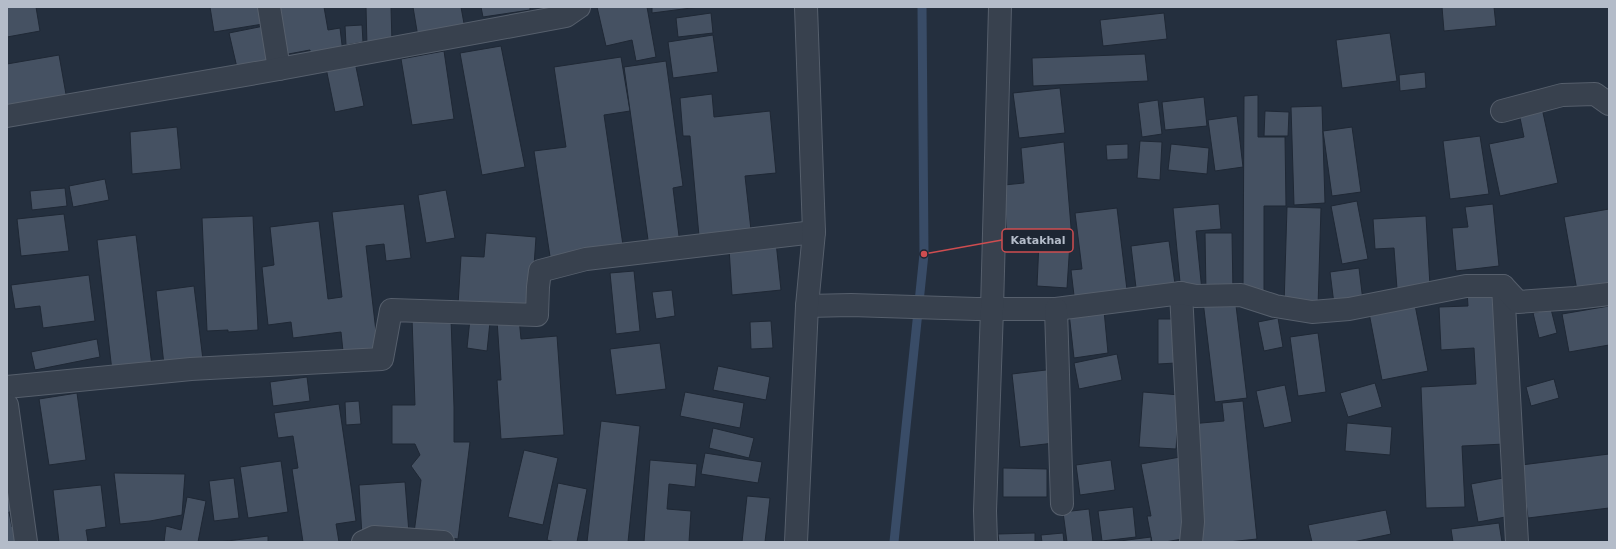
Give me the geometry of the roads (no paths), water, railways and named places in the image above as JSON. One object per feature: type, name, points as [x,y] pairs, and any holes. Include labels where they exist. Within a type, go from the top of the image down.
[{"type":"street","points":[[269,7],[279,69]]},
{"type":"street","points":[[7,116],[279,69],[566,16],[579,7]]},
{"type":"street","points":[[796,542],[807,306],[814,232],[806,7]]},
{"type":"street","points":[[986,542],[984,309],[1000,7]]},
{"type":"street","points":[[1502,110],[1562,95],[1596,94],[1609,104]]},
{"type":"street","points":[[7,387],[190,369],[382,359],[390,310],[537,315],[540,271],[586,259],[814,232]]},
{"type":"street","points":[[807,306],[851,305],[984,309],[1056,309],[1180,293],[1196,296],[1240,295],[1275,306],[1312,312],[1349,309],[1466,286],[1503,286],[1518,302],[1609,294]]},
{"type":"street","points":[[1503,286],[1517,542]]},
{"type":"street","points":[[1180,293],[1193,522],[1191,542]]},
{"type":"street","points":[[1056,309],[1062,504]]},
{"type":"street","points":[[7,405],[10,440],[26,542]]},
{"type":"street","points":[[363,542],[374,537],[443,542]]},
{"type":"waterway","points":[[894,542],[924,254],[922,7]]},
{"type":"place","name":"Katakhal","points":[[924,254]]}]
